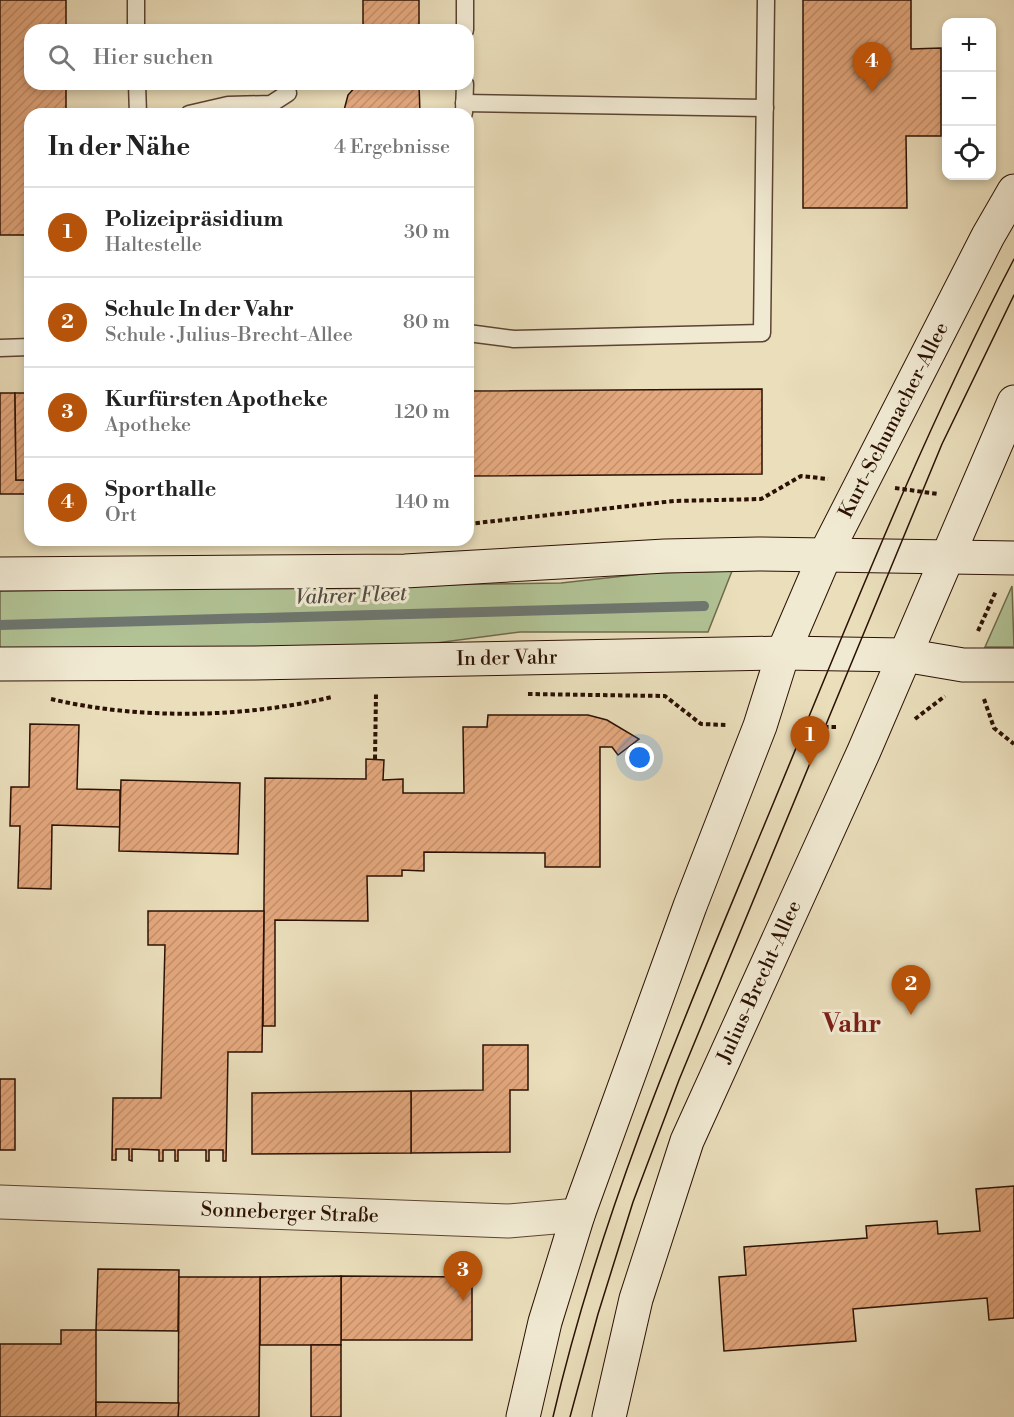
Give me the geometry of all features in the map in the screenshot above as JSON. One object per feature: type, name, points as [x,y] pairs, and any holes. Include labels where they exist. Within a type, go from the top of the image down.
[{"type":"main road","name":"Kurt-Schumacher-Allee","points":[[783,653],[826,553],[988,236],[1014,191]]},
{"type":"main road","points":[[946,558],[1014,402]]},
{"type":"main road","points":[[0,574],[405,571],[665,556],[826,553],[946,558],[1014,558]]},
{"type":"main road","name":"Julius-Brecht-Allee","points":[[609,1417],[636,1299],[687,1141],[874,726],[946,558]]},
{"type":"main road","points":[[523,1417],[545,1322],[578,1215],[686,917],[760,726],[783,653]]},
{"type":"main road","name":"In der Vahr","points":[[0,663],[253,663],[783,653],[904,656],[963,665],[1014,665]]},
{"type":"main road","name":"Sonneberger Straße","points":[[0,1202],[508,1221],[578,1215]]},
{"type":"lane","points":[[136,0],[136,24]]},
{"type":"lane","points":[[465,0],[465,24]]},
{"type":"lane","points":[[474,334],[514,339],[762,333],[766,0]]},
{"type":"lane","points":[[137,90],[138,108]]},
{"type":"lane","points":[[464,108],[465,90]]},
{"type":"lane","points":[[215,108],[228,105],[271,104],[288,93]]},
{"type":"lane","points":[[474,109],[765,108]]},
{"type":"lane","points":[[0,348],[24,347]]},
{"type":"path","points":[[474,523],[674,501],[761,499],[801,476],[971,498]]},
{"type":"path","points":[[365,692],[387,692]]},
{"type":"path","points":[[375,759],[376,692]]},
{"type":"path","points":[[526,694],[665,696],[692,714],[701,724],[874,726],[900,731],[950,692]]},
{"type":"path","points":[[39,697],[96,710],[191,712],[268,710],[336,696]]},
{"type":"path","points":[[984,699],[994,728],[1014,744]]},
{"type":"green space","points":[[732,571],[708,632],[520,632],[413,646],[0,649],[0,591],[561,583],[651,573]]},
{"type":"green space","points":[[1012,586],[1014,647],[985,647]]},
{"type":"building","points":[[0,0],[66,0],[66,24],[24,24],[24,90],[66,90],[66,108],[24,108],[24,235],[0,235]]},
{"type":"building","points":[[363,0],[419,0],[419,24],[363,24]]},
{"type":"building","points":[[803,0],[911,0],[911,49],[941,48],[941,136],[906,136],[907,208],[803,208]]},
{"type":"building","points":[[353,90],[419,90],[420,108],[345,108],[348,95]]},
{"type":"building","points":[[762,389],[762,474],[474,476],[474,391]]},
{"type":"building","points":[[0,393],[15,393],[16,480],[24,480],[24,494],[0,494]]},
{"type":"building","points":[[15,393],[24,393],[24,480],[16,480]]},
{"type":"building","points":[[488,715],[588,715],[607,720],[639,739],[618,755],[612,747],[600,747],[600,867],[545,867],[545,853],[424,852],[424,871],[402,870],[402,876],[367,876],[368,921],[275,920],[275,1026],[263,1026],[265,778],[366,779],[366,759],[384,760],[383,780],[403,779],[403,793],[464,793],[463,727],[487,727]]},
{"type":"building","points":[[30,724],[79,725],[77,789],[120,790],[120,827],[52,825],[51,889],[18,888],[20,826],[10,826],[11,787],[29,787]]},
{"type":"building","points":[[121,780],[240,783],[238,854],[119,851]]},
{"type":"building","points":[[148,911],[264,911],[262,1052],[228,1052],[226,1161],[223,1161],[223,1150],[209,1150],[209,1161],[206,1161],[206,1150],[178,1150],[178,1161],[175,1161],[175,1150],[163,1150],[163,1161],[159,1161],[159,1150],[132,1149],[132,1161],[129,1160],[129,1149],[116,1149],[116,1160],[112,1160],[113,1098],[161,1098],[165,945],[148,945]]},
{"type":"building","points":[[483,1045],[528,1045],[528,1090],[510,1090],[510,1152],[411,1153],[411,1091],[483,1090]]},
{"type":"building","points":[[0,1079],[15,1079],[15,1150],[0,1150]]},
{"type":"building","points":[[411,1091],[411,1153],[252,1154],[252,1093]]},
{"type":"building","points":[[1014,1186],[1014,1318],[989,1320],[987,1298],[853,1309],[856,1341],[724,1351],[719,1277],[746,1275],[744,1247],[867,1238],[866,1226],[937,1221],[938,1234],[980,1231],[976,1189]]},
{"type":"building","points":[[98,1269],[179,1270],[178,1331],[96,1330]]},
{"type":"building","points":[[341,1276],[472,1277],[472,1340],[341,1340]]},
{"type":"building","points":[[341,1276],[341,1345],[260,1345],[260,1277]]},
{"type":"building","points":[[179,1277],[260,1277],[259,1417],[178,1417]]},
{"type":"building","points":[[61,1330],[96,1330],[96,1417],[0,1417],[0,1344],[61,1344]]},
{"type":"building","points":[[311,1345],[341,1345],[341,1417],[311,1417]]},
{"type":"building","points":[[96,1402],[179,1403],[178,1417],[96,1417]]},
{"type":"waterway","name":"Vahrer Fleet","points":[[0,625],[704,606]]},
{"type":"tram line","points":[[553,1417],[596,1260],[650,1106],[680,1030],[917,460],[980,325],[1014,259]]},
{"type":"tram line","points":[[570,1417],[598,1314],[633,1202],[679,1080],[942,444],[1014,295]]},
{"type":"place","name":"Sporthalle","points":[[872,92]]},
{"type":"place","name":"Polizeipräsidium","points":[[810,766]]},
{"type":"place","name":"Schule In der Vahr","points":[[911,1015]]},
{"type":"place","name":"Kurfürsten Apotheke","points":[[463,1301]]},
{"type":"district","name":"Vahr","points":[[852,1024]]}]
